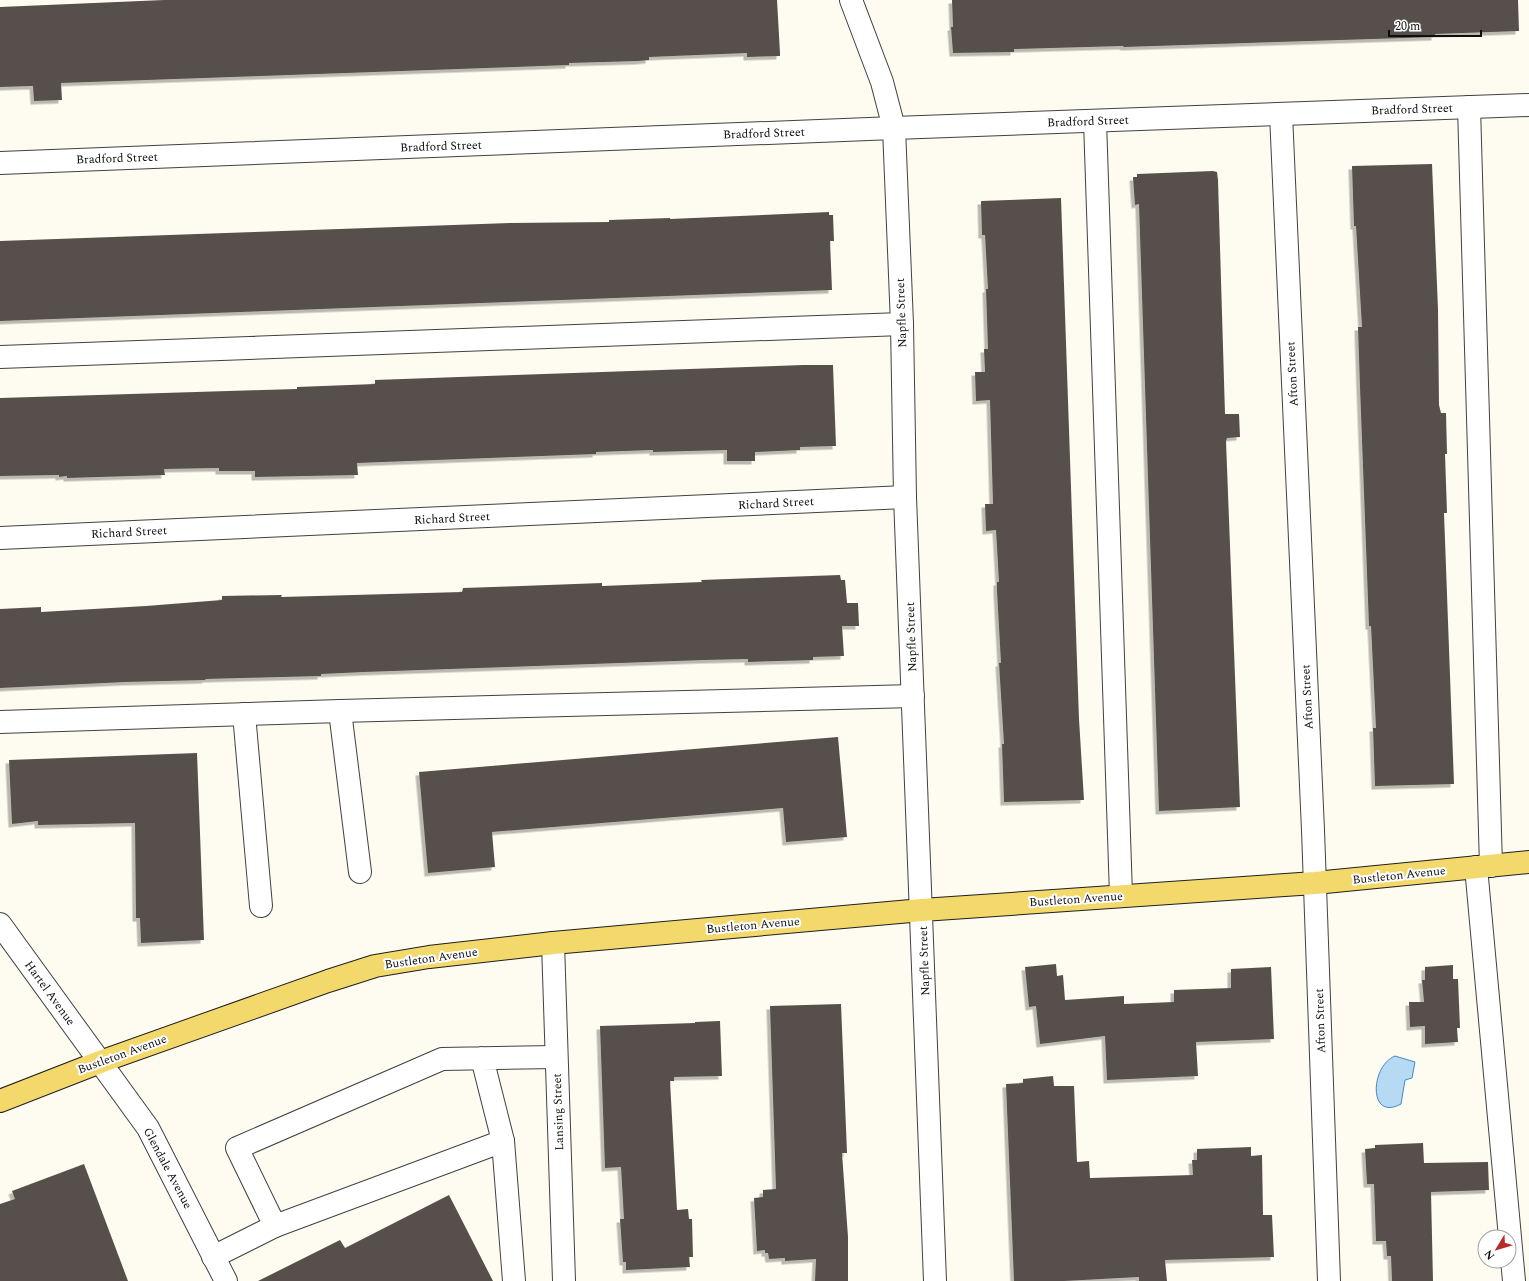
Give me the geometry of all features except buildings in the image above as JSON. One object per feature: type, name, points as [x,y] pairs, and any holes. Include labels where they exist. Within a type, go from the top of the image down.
[{"type":"main road","name":"Bustleton Avenue","points":[[0,1101],[100,1062],[328,981],[375,966],[429,957],[553,943],[922,910],[1121,895],[1315,883],[1529,862]]},
{"type":"street","name":"Napfle Street","points":[[851,0],[882,82],[894,128],[902,324],[905,497],[935,1281]]},
{"type":"street","name":"Bradford Street","points":[[0,163],[1529,105]]},
{"type":"street","points":[[1469,107],[1483,867],[1514,1281]]},
{"type":"street","name":"Afton Street","points":[[1281,114],[1315,883],[1329,1281]]},
{"type":"street","points":[[1095,121],[1121,895]]},
{"type":"street","points":[[0,357],[902,324]]},
{"type":"street","name":"Richard Street","points":[[0,538],[905,497]]},
{"type":"street","points":[[0,722],[340,711],[913,696]]},
{"type":"street","points":[[340,711],[360,872]]},
{"type":"street","points":[[244,714],[261,906]]},
{"type":"street","name":"Hartel Avenue","points":[[0,924],[100,1062]]},
{"type":"street","name":"Lansing Street","points":[[553,943],[564,1281]]},
{"type":"street","points":[[275,1226],[237,1148],[442,1058],[556,1057]]},
{"type":"street","points":[[482,1058],[503,1142],[514,1281]]},
{"type":"street","name":"Glendale Avenue","points":[[100,1062],[148,1128],[226,1281]]},
{"type":"street","points":[[214,1257],[275,1226],[503,1142]]},
{"type":"water","points":[[1395,1056],[1415,1062],[1412,1078],[1405,1080],[1401,1104],[1390,1108],[1383,1106],[1378,1099],[1376,1090],[1377,1080],[1381,1070],[1387,1062]]}]
